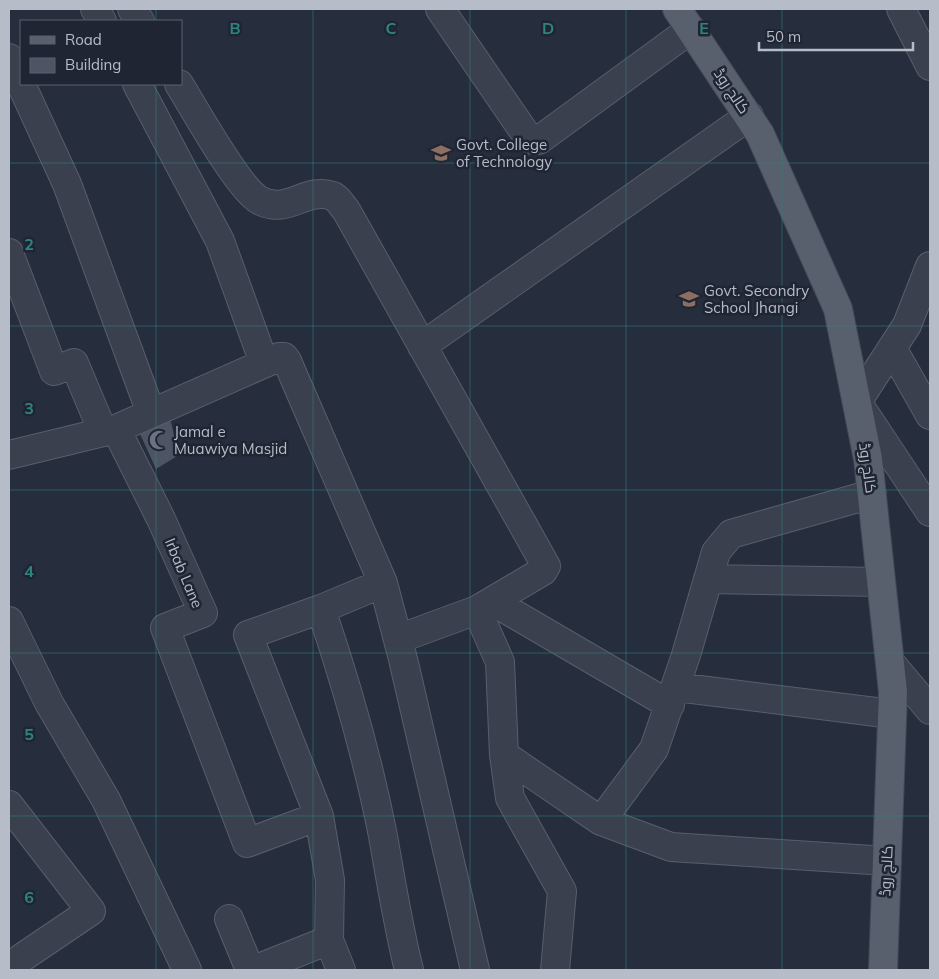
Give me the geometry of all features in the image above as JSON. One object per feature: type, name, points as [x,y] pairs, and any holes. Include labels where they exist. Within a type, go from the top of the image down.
[{"type":"main road","name":"کالج روڈ","points":[[684,19],[760,134],[838,309],[868,459],[893,692],[882,970]]},
{"type":"street","points":[[95,9],[101,20]]},
{"type":"street","points":[[132,9],[139,20]]},
{"type":"street","points":[[440,9],[526,136],[532,140],[539,140],[684,19]]},
{"type":"street","points":[[901,9],[930,66]]},
{"type":"street","points":[[9,58],[20,81]]},
{"type":"street","points":[[22,85],[68,184],[151,413]]},
{"type":"street","points":[[137,85],[220,241],[264,363]]},
{"type":"street","points":[[180,85],[243,186],[259,201],[282,207],[317,194],[334,196],[346,210],[546,566],[543,571],[484,605],[398,639]]},
{"type":"street","points":[[422,346],[749,116]]},
{"type":"street","points":[[9,254],[54,371],[74,363],[110,431]]},
{"type":"street","points":[[930,266],[907,325],[857,402],[930,512]]},
{"type":"street","points":[[892,348],[930,415]]},
{"type":"street","points":[[9,455],[110,431],[264,363],[284,357],[383,583],[398,639],[475,970]]},
{"type":"street","name":"Irbab Lane","points":[[110,431],[161,519],[203,613],[165,628],[247,843],[319,816]]},
{"type":"street","points":[[601,821],[654,749],[673,696],[716,552],[731,534],[872,494]]},
{"type":"street","points":[[708,579],[881,582]]},
{"type":"street","points":[[342,970],[329,940],[330,880],[319,816],[248,634],[321,609],[383,583]]},
{"type":"street","points":[[484,605],[673,696],[892,714]]},
{"type":"street","points":[[484,605],[500,662],[504,755],[510,798],[562,891],[555,970]]},
{"type":"street","points":[[321,609],[349,692],[382,835],[397,924],[409,970]]},
{"type":"street","points":[[9,621],[48,703],[106,800],[187,970]]},
{"type":"street","points":[[890,662],[930,710]]},
{"type":"street","points":[[504,755],[601,821],[671,847],[887,861]]},
{"type":"street","points":[[9,805],[92,911],[19,958]]},
{"type":"street","points":[[229,919],[252,970],[329,940]]},
{"type":"building","name":"Jamal e Muawiya Masjid","points":[[169,414],[179,455],[156,469],[136,425]]},
{"type":"place","name":"Govt. College of Technology","points":[[441,153]]},
{"type":"place","name":"Govt. Secondry School Jhangi","points":[[689,299]]},
{"type":"place","name":"Jamal e Muawiya Masjid","points":[[159,440]]}]
